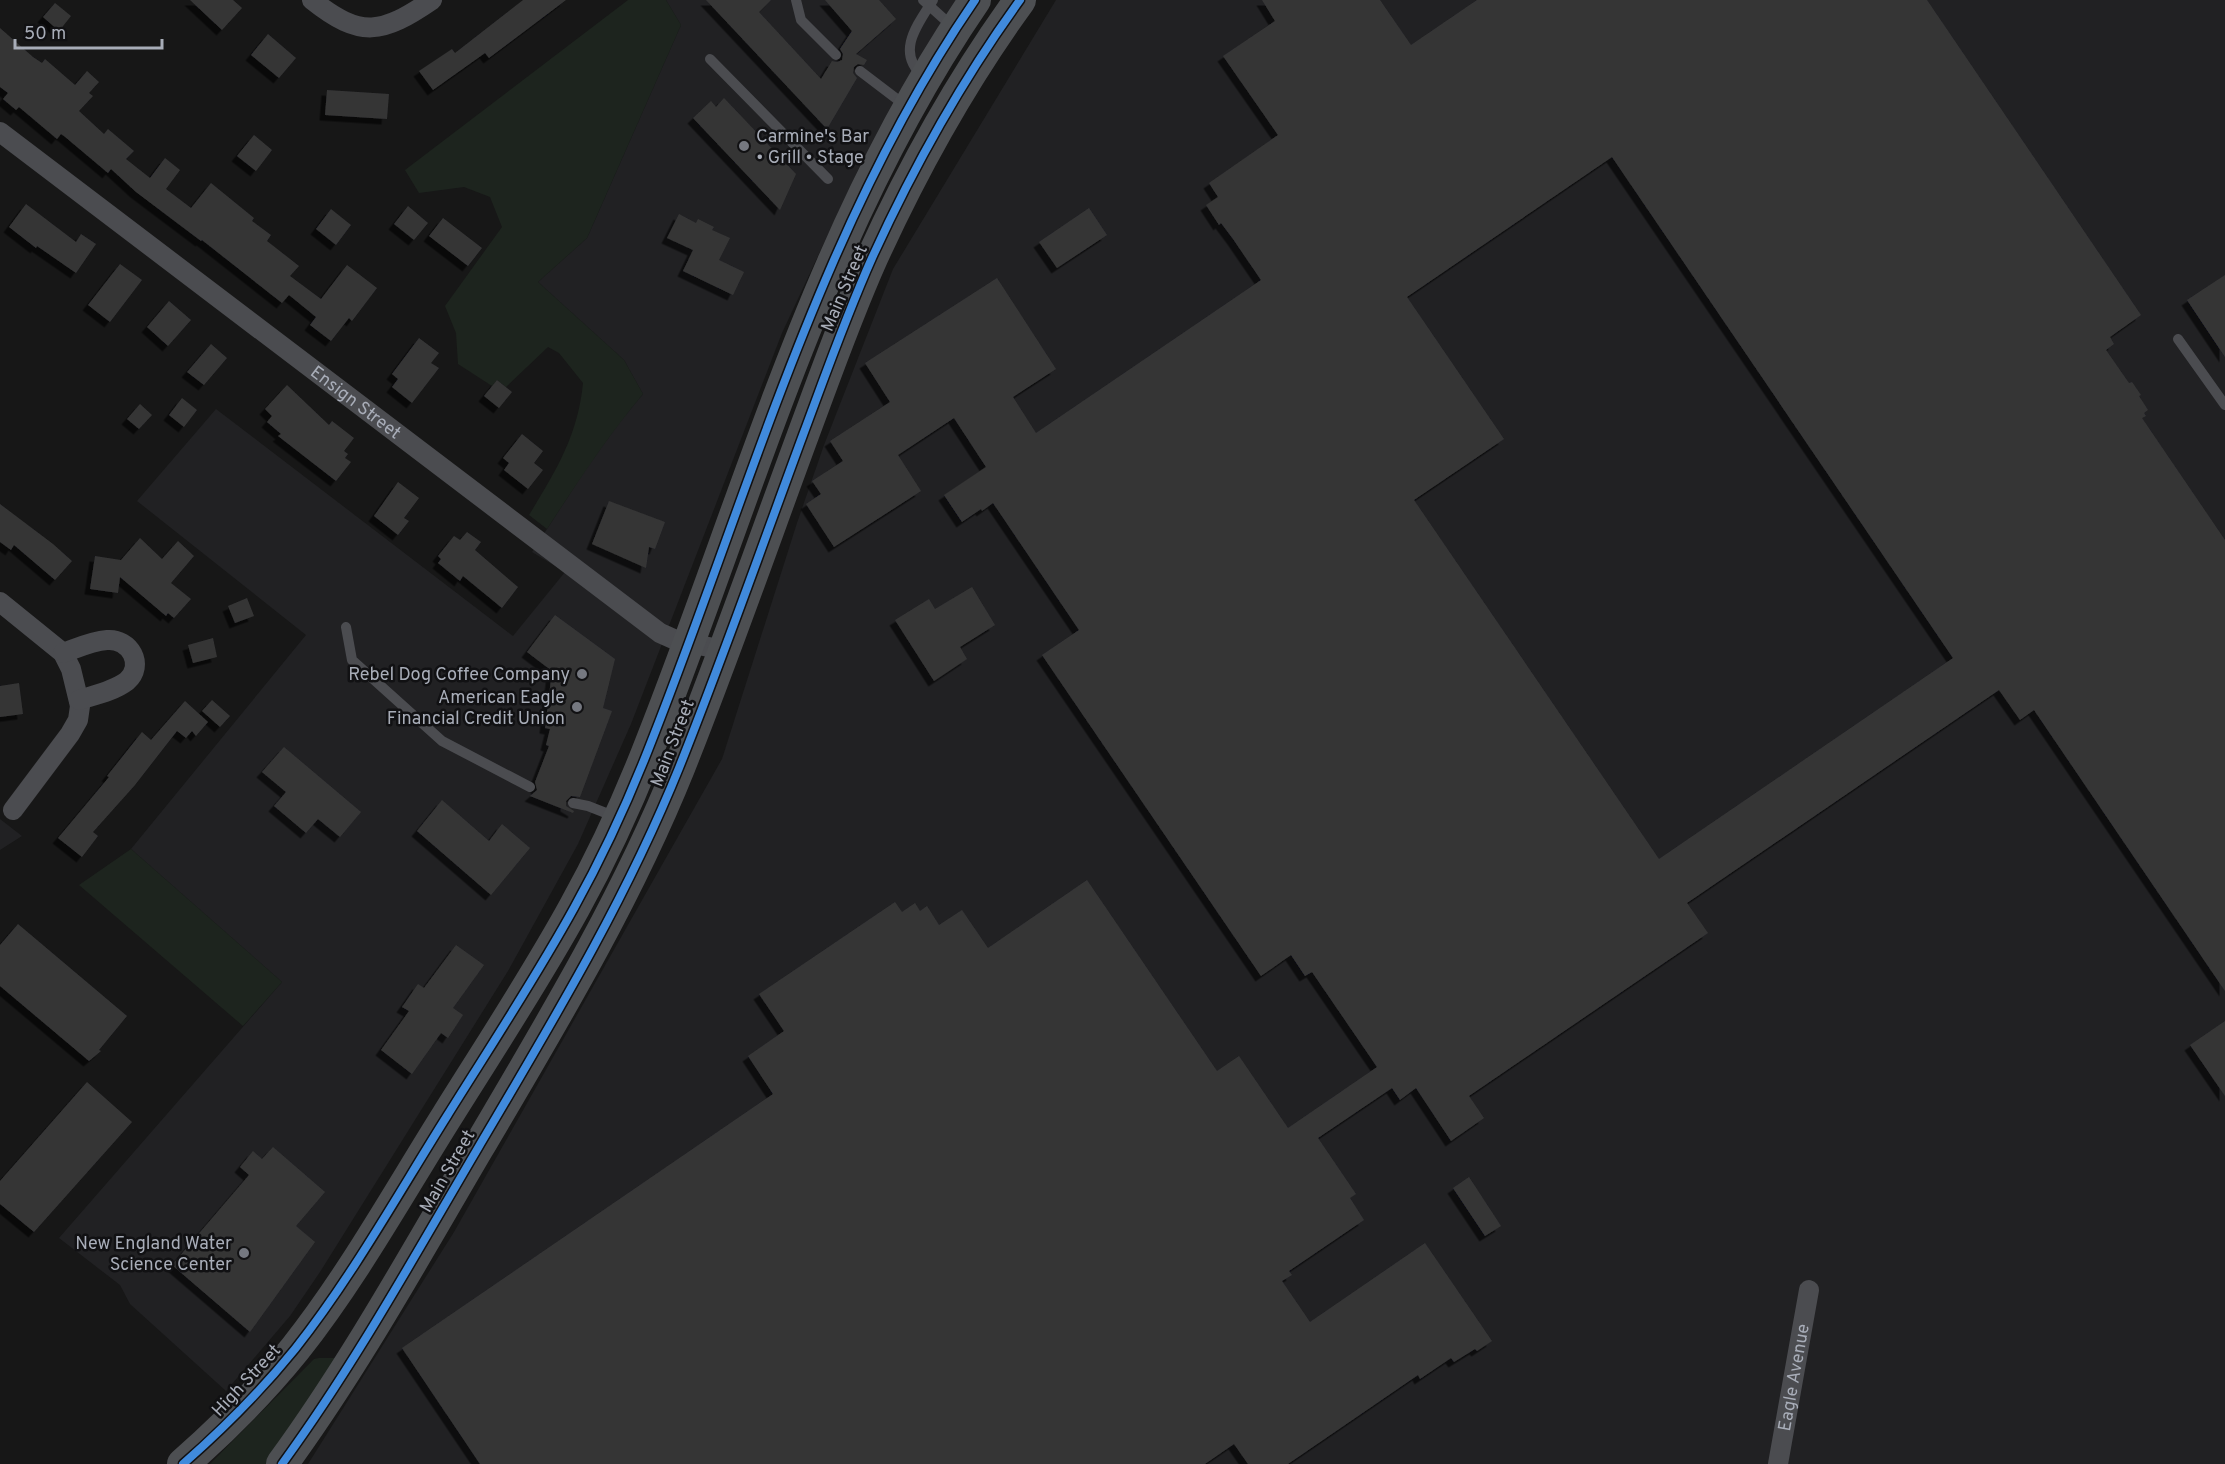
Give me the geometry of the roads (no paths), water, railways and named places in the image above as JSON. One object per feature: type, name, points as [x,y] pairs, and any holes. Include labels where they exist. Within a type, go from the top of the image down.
[{"type":"main road","name":"Main Street","points":[[324,1310],[534,977],[592,874],[651,743],[827,273],[862,196],[908,108],[975,0]]},
{"type":"main road","name":"Main Street","points":[[282,1464],[364,1341],[557,1014],[624,890],[671,788],[840,336],[872,259],[940,126],[1020,0]]},
{"type":"main road","points":[[592,874],[624,890]]},
{"type":"main road","points":[[324,1310],[364,1341]]},
{"type":"main road","name":"High Street","points":[[183,1464],[268,1381],[324,1310]]},
{"type":"street","points":[[312,0],[348,25],[376,28],[406,18],[432,0]]},
{"type":"street","name":"Ensign Street","points":[[0,132],[660,633],[670,639],[724,650]]},
{"type":"street","points":[[0,602],[63,653],[71,669],[79,700],[79,715],[74,729],[13,810]]},
{"type":"street","points":[[63,653],[110,639],[123,643],[133,653],[135,668],[126,681],[79,700]]},
{"type":"street","name":"Eagle Avenue","points":[[1778,1464],[1809,1290]]},
{"type":"lane","points":[[796,0],[801,21],[836,55]]},
{"type":"lane","points":[[926,78],[916,69],[911,60],[910,46],[916,25],[928,2],[955,30]]},
{"type":"lane","points":[[710,59],[828,179]]},
{"type":"lane","points":[[860,71],[908,108]]},
{"type":"lane","points":[[2178,339],[2225,405]]},
{"type":"lane","points":[[346,627],[352,660],[442,741],[530,787]]},
{"type":"lane","points":[[573,803],[619,818]]},
{"type":"place","name":"Carmine's Bar • Grill • Stage","points":[[744,146]]},
{"type":"place","name":"Rebel Dog Coffee Company","points":[[582,674]]},
{"type":"place","name":"American Eagle Financial Credit Union","points":[[577,707]]},
{"type":"place","name":"New England Water Science Center","points":[[244,1253]]}]
